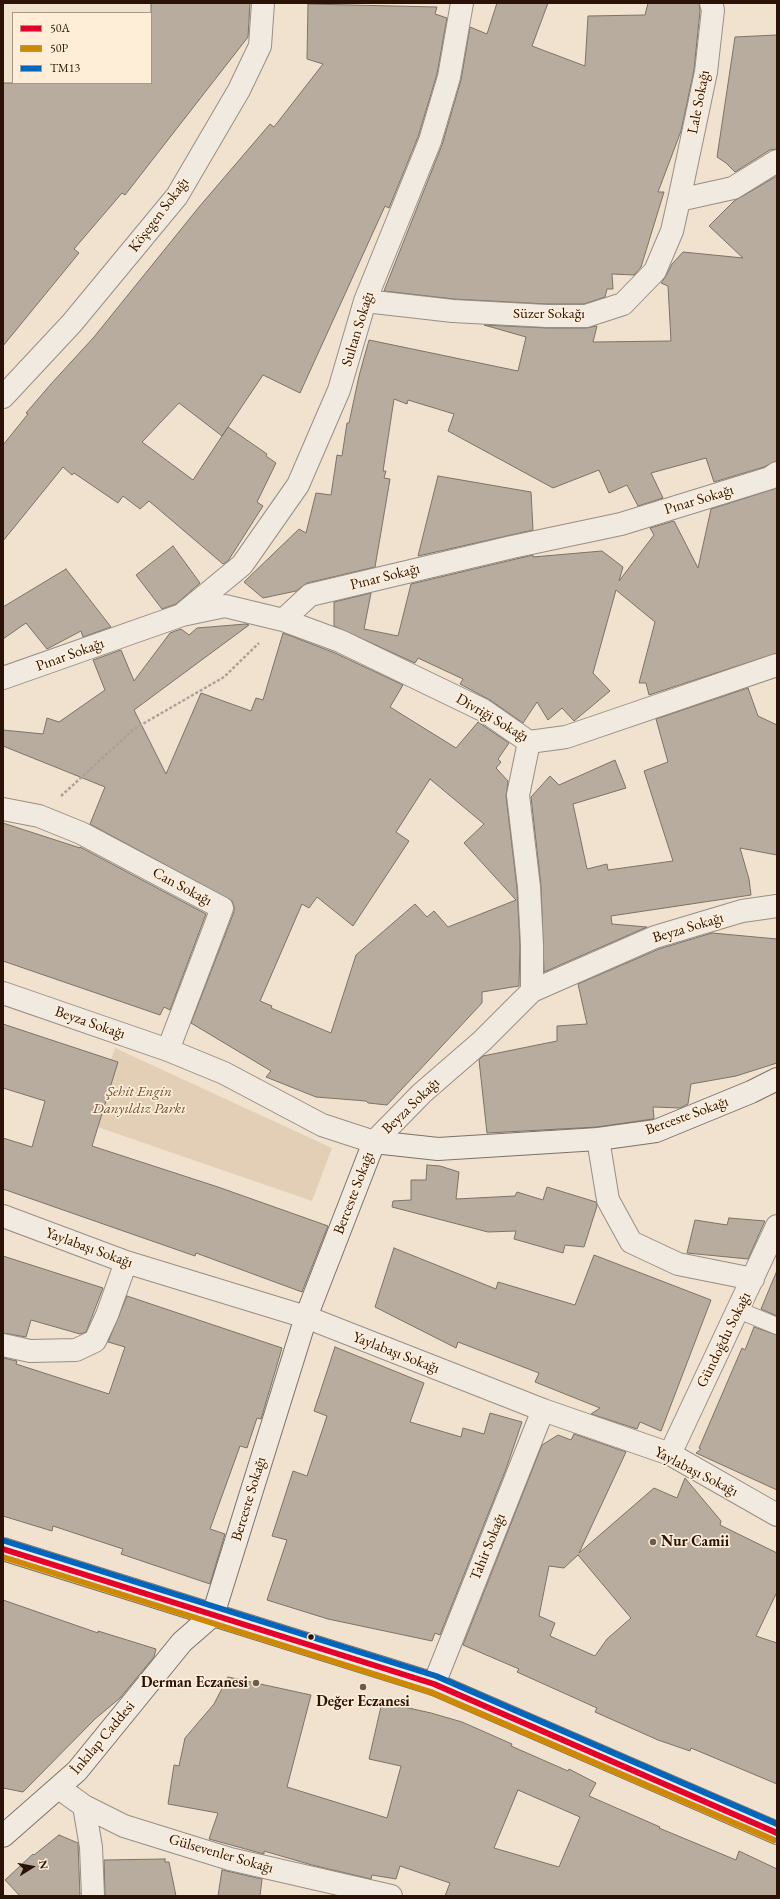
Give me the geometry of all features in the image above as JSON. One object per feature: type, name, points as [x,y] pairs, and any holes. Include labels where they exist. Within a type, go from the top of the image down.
[{"type":"street","name":"Köşegen Sokağı","points":[[3,397],[72,323],[177,196],[239,90],[260,46],[263,3]]},
{"type":"street","name":"Sultan Sokağı","points":[[182,615],[242,565],[298,485],[339,390],[365,301],[430,141],[449,77],[462,3]]},
{"type":"street","name":"Lale Sokağı","points":[[679,200],[706,72],[713,10],[711,3]]},
{"type":"street","points":[[679,200],[733,188],[777,161]]},
{"type":"street","name":"Süzer Sokağı","points":[[365,301],[453,311],[547,316],[586,316],[623,304],[655,271],[672,231],[679,200]]},
{"type":"street","name":"Pınar Sokağı","points":[[3,678],[182,615],[225,606],[283,620],[310,595],[504,549],[621,524],[770,478],[777,473]]},
{"type":"street","name":"Divriği Sokağı","points":[[283,620],[340,641],[483,710],[529,742],[566,737],[777,665]]},
{"type":"street","points":[[529,742],[518,795],[529,887],[532,945],[532,991]]},
{"type":"street","name":"Can Sokağı","points":[[3,809],[39,816],[81,834],[222,908],[168,1050]]},
{"type":"street","name":"Beyza Sokağı","points":[[3,993],[168,1050],[224,1073],[322,1125],[374,1142],[422,1093],[482,1041],[532,991],[655,937],[742,911],[777,906]]},
{"type":"street","name":"Berceste Sokağı","points":[[213,1615],[306,1317],[374,1142],[438,1149],[598,1139],[656,1131],[751,1092],[777,1079]]},
{"type":"street","points":[[598,1139],[608,1200],[631,1242],[678,1264],[753,1279]]},
{"type":"street","name":"Yaylabaşı Sokağı","points":[[3,1216],[126,1262],[306,1317],[543,1410],[670,1454],[777,1515]]},
{"type":"street","name":"Gündoğdu Sokağı","points":[[670,1454],[777,1226]]},
{"type":"street","points":[[3,1345],[30,1351],[76,1350],[95,1341],[107,1315],[126,1262]]},
{"type":"street","name":"Tahir Sokağı","points":[[434,1684],[543,1410]]},
{"type":"street","points":[[3,1549],[434,1684],[777,1833]]},
{"type":"street","name":"İnkılap Caddesi","points":[[7,1827],[59,1788],[76,1772],[182,1642],[213,1615]]},
{"type":"street","name":"Gülsevenler Sokağı","points":[[59,1788],[84,1806],[124,1826],[230,1859],[391,1896]]},
{"type":"street","points":[[84,1806],[91,1848],[94,1896]]},
{"type":"lane","points":[[738,1310],[777,1326]]},
{"type":"path","points":[[39,816],[134,729],[224,677],[283,620]]},
{"type":"green space","name":"Şehit Engin Danyıldız Parkı","points":[[115,1048],[332,1148],[312,1201],[89,1124]]},
{"type":"building","points":[[151,3],[250,3],[248,37],[125,195],[122,193],[74,249],[79,253],[3,346],[3,83],[152,84]]},
{"type":"building","points":[[497,3],[548,3],[532,46],[585,66],[588,16],[645,15],[648,3],[699,3],[700,11],[694,70],[681,131],[658,192],[664,192],[641,267],[634,275],[612,274],[613,289],[607,289],[605,297],[584,304],[547,304],[454,299],[384,291],[442,145],[461,80],[470,27],[487,34]]},
{"type":"building","points":[[308,4],[437,7],[435,14],[447,18],[437,74],[418,137],[389,208],[385,206],[300,393],[263,375],[228,427],[267,454],[266,456],[276,463],[257,502],[263,506],[228,561],[223,564],[149,501],[140,509],[123,496],[118,503],[74,473],[72,475],[63,467],[3,541],[3,445],[28,414],[26,413],[94,337],[199,207],[270,124],[274,127],[323,64],[307,59]],"holes":[[[179,403],[222,436],[193,480],[142,442]]]},
{"type":"building","points":[[777,35],[777,149],[770,150],[735,172],[717,157],[735,37]]},
{"type":"building","points":[[777,176],[777,461],[764,467],[714,482],[706,458],[651,473],[663,498],[638,506],[627,485],[609,493],[599,470],[553,488],[448,431],[454,414],[408,400],[407,404],[394,399],[383,471],[386,471],[384,478],[390,479],[375,567],[307,583],[296,591],[263,598],[244,582],[299,529],[306,533],[316,493],[331,495],[337,455],[342,456],[347,423],[349,423],[359,376],[369,340],[518,371],[526,337],[484,325],[547,328],[586,328],[597,326],[593,342],[671,341],[668,286],[661,283],[672,264],[683,252],[743,258],[709,226],[734,201]]},
{"type":"building","points":[[438,476],[531,492],[533,530],[418,556]]},
{"type":"building","points":[[777,488],[777,653],[649,695],[646,683],[639,683],[655,622],[616,590],[593,673],[610,691],[574,721],[562,708],[548,720],[537,702],[523,723],[490,700],[460,684],[463,679],[418,658],[415,663],[334,626],[334,602],[371,593],[364,629],[398,636],[411,584],[533,555],[533,557],[602,551],[623,567],[619,581],[654,535],[650,528],[674,521],[698,568],[711,509]]},
{"type":"building","points":[[173,546],[200,583],[176,604],[162,609],[136,575]]},
{"type":"building","points":[[66,569],[111,627],[83,637],[81,631],[47,649],[26,623],[3,639],[3,607]]},
{"type":"building","points":[[249,625],[134,710],[166,774],[201,693],[251,711],[256,698],[263,700],[283,633],[335,653],[403,685],[390,707],[456,748],[478,722],[509,743],[498,759],[501,762],[496,768],[508,781],[506,796],[517,888],[520,945],[519,986],[482,992],[482,1003],[387,1105],[368,1103],[366,1101],[316,1097],[266,1077],[271,1071],[191,1023],[234,912],[232,901],[90,824],[105,787],[3,746],[3,730],[43,734],[47,718],[59,722],[105,690],[93,660],[121,650],[134,681],[170,633],[181,629],[189,635],[197,628]],"holes":[[[430,779],[484,824],[464,843],[516,900],[448,927],[434,911],[427,917],[415,904],[356,955],[331,1033],[271,1008],[272,1006],[260,1001],[302,904],[309,908],[317,897],[353,926],[409,841],[396,832]]]},
{"type":"building","points":[[748,688],[758,716],[777,725],[777,855],[740,848],[749,879],[751,895],[611,916],[612,924],[647,927],[544,972],[541,886],[531,797],[550,776],[559,785],[615,760],[626,788],[573,804],[587,869],[607,864],[608,870],[673,861],[644,771],[668,762],[656,719]]},
{"type":"building","points":[[3,823],[80,847],[206,914],[170,1010],[164,1007],[160,1015],[3,961]]},
{"type":"building","points":[[712,933],[777,939],[777,1063],[736,1076],[691,1084],[688,1104],[680,1108],[653,1107],[653,1119],[597,1127],[487,1133],[479,1060],[483,1056],[557,1041],[557,1026],[587,1024],[578,984],[659,949]]},
{"type":"building","points":[[3,1024],[118,1062],[92,1146],[218,1187],[328,1226],[302,1292],[196,1253],[195,1256],[3,1189],[3,1138],[32,1147],[45,1101],[3,1088]]},
{"type":"building","points":[[427,1165],[440,1166],[459,1172],[456,1199],[515,1196],[517,1192],[543,1200],[547,1187],[596,1202],[597,1206],[584,1247],[565,1245],[563,1253],[514,1239],[516,1231],[488,1232],[392,1207],[393,1201],[411,1200],[411,1180],[426,1180]]},
{"type":"building","points":[[729,1218],[765,1221],[748,1259],[687,1253],[695,1220],[727,1225]]},
{"type":"building","points":[[394,1248],[496,1289],[498,1282],[575,1305],[594,1255],[711,1300],[661,1431],[640,1422],[637,1429],[591,1414],[600,1408],[535,1382],[539,1373],[458,1342],[456,1348],[375,1307]]},
{"type":"building","points":[[3,1256],[103,1288],[86,1332],[80,1334],[31,1320],[26,1337],[3,1333]]},
{"type":"building","points":[[777,1273],[777,1316],[761,1309]]},
{"type":"building","points":[[127,1296],[282,1348],[261,1419],[257,1418],[247,1448],[240,1446],[210,1529],[225,1534],[210,1584],[121,1554],[123,1549],[53,1526],[52,1531],[3,1516],[3,1358],[17,1361],[16,1364],[109,1394],[125,1347],[108,1342]]},
{"type":"building","points":[[754,1327],[777,1335],[777,1490],[696,1453],[701,1449],[699,1448],[742,1348],[745,1350]]},
{"type":"building","points":[[335,1347],[424,1383],[410,1422],[461,1437],[463,1428],[484,1434],[490,1413],[522,1422],[506,1469],[440,1635],[435,1633],[432,1641],[328,1619],[267,1600],[287,1540],[272,1536],[293,1471],[307,1476],[327,1416],[314,1411]]},
{"type":"building","points":[[574,1434],[626,1452],[579,1553],[654,1488],[677,1498],[685,1478],[721,1521],[720,1525],[777,1553],[777,1592],[756,1636],[777,1643],[777,1784],[691,1748],[690,1751],[658,1740],[595,1712],[597,1708],[517,1672],[519,1669],[463,1645],[542,1445],[558,1435],[571,1440]],"holes":[[[578,1555],[631,1618],[607,1639],[595,1656],[550,1636],[555,1623],[539,1616],[549,1566],[564,1568]]]},
{"type":"building","points":[[3,1600],[98,1633],[98,1631],[156,1649],[154,1657],[120,1698],[95,1719],[23,1792],[3,1788]]},
{"type":"building","points":[[228,1677],[311,1695],[287,1787],[387,1818],[401,1766],[369,1759],[382,1702],[431,1713],[462,1722],[512,1744],[511,1746],[568,1771],[569,1769],[596,1783],[589,1796],[660,1827],[659,1828],[736,1860],[739,1851],[777,1869],[777,1896],[445,1896],[450,1883],[400,1866],[396,1879],[372,1875],[371,1879],[312,1865],[264,1851],[264,1854],[209,1839],[218,1813],[168,1804],[174,1765],[179,1766],[185,1738],[214,1704]],"holes":[[[518,1790],[580,1817],[559,1867],[494,1848]]]},
{"type":"building","points":[[59,1835],[78,1843],[80,1896],[20,1896],[5,1880],[33,1854],[34,1855]]},
{"type":"building","points":[[165,1859],[165,1862],[169,1862],[176,1896],[105,1896],[104,1860]]},
{"type":"building","points":[[222,1870],[262,1879],[260,1896],[218,1896]]},
{"type":"transit line","name":"TM13","points":[[5,1541],[436,1676],[777,1824]]},
{"type":"transit line","name":"50A","points":[[3,1549],[434,1684],[777,1833]]},
{"type":"transit line","name":"50P","points":[[3,1557],[431,1692],[774,1840]]},
{"type":"place","name":"Nur Camii","points":[[653,1542]]},
{"type":"place","name":"Derman Eczanesi","points":[[256,1683]]},
{"type":"place","name":"Değer Eczanesi","points":[[363,1687]]}]
